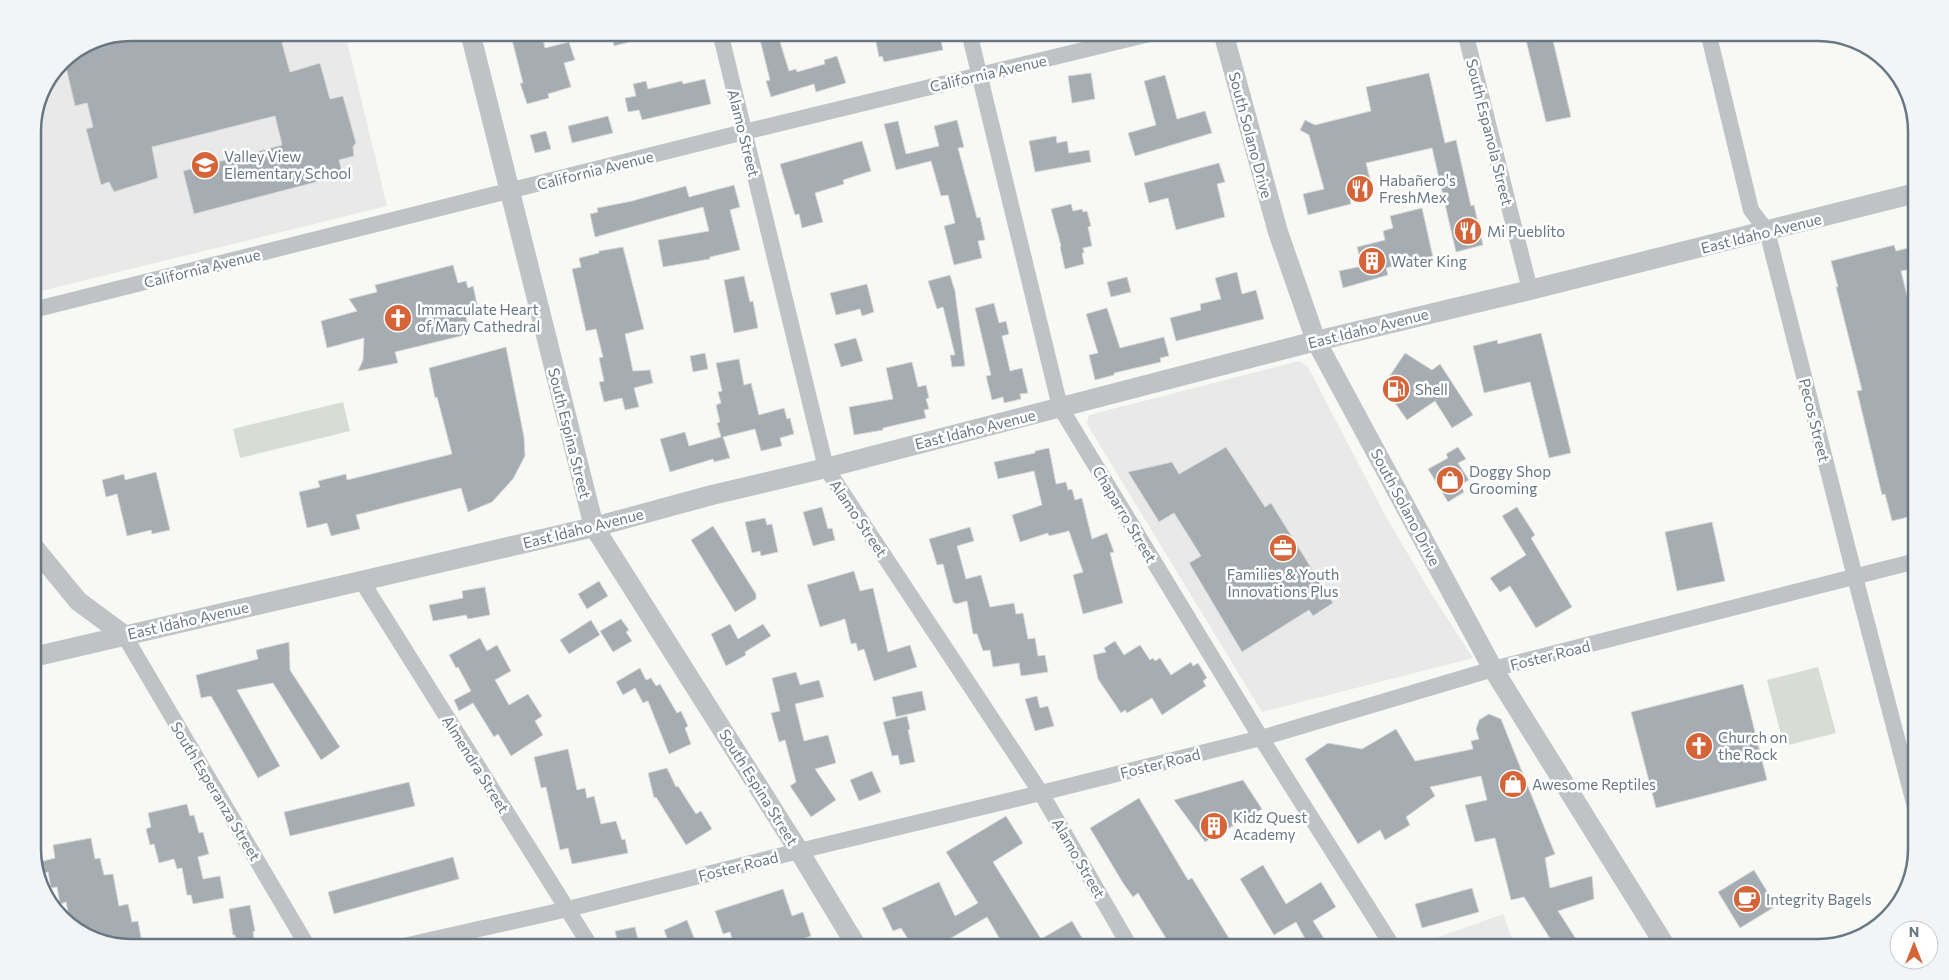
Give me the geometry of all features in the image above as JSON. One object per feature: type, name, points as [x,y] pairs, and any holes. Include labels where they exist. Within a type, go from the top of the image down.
[{"type":"street","name":"South Espina Street","points":[[472,41],[594,527],[799,851],[852,939]]},
{"type":"street","name":"Alamo Street","points":[[722,41],[826,468],[1041,793],[1125,939]]},
{"type":"street","name":"Chaparro Street","points":[[971,41],[1060,407],[1261,738],[1387,939]]},
{"type":"street","name":"California Avenue","points":[[41,308],[744,132],[1121,41]]},
{"type":"street","name":"South Solano Drive","points":[[1225,41],[1278,232],[1316,341],[1494,669],[1660,939]]},
{"type":"street","name":"South Espanola Street","points":[[1467,41],[1530,290]]},
{"type":"street","name":"Pecos Street","points":[[1710,41],[1751,210],[1767,232],[1854,577],[1908,780]]},
{"type":"street","name":"East Idaho Avenue","points":[[41,655],[594,527],[712,494],[826,468],[1316,341],[1767,232],[1908,195]]},
{"type":"street","points":[[41,556],[78,601],[124,635]]},
{"type":"street","name":"Foster Road","points":[[438,939],[1261,738],[1494,669],[1908,563]]},
{"type":"street","name":"Almendra Street","points":[[361,580],[586,939]]},
{"type":"street","name":"South Esperanza Street","points":[[124,635],[303,939]]},
{"type":"shaded area","name":"Valley View Elementary School","points":[[125,41],[347,41],[387,206],[41,291],[41,125],[44,108],[56,81],[76,60],[86,53],[113,43]]},
{"type":"shaded area","points":[[1299,361],[1308,367],[1385,515],[1429,590],[1473,658],[1262,712],[1087,424],[1089,415]]},
{"type":"shaded area","points":[[343,402],[350,431],[240,458],[233,429]]},
{"type":"shaded area","points":[[1818,667],[1836,733],[1784,746],[1767,680]]},
{"type":"shaded area","points":[[1503,914],[1512,939],[1434,939]]},
{"type":"building","points":[[125,41],[281,41],[290,72],[320,63],[330,99],[343,96],[356,143],[353,147],[354,156],[339,160],[343,175],[194,214],[183,171],[282,145],[275,116],[152,147],[158,178],[114,192],[109,182],[101,185],[86,129],[93,127],[87,103],[75,106],[66,70],[86,53],[102,46]]},
{"type":"building","points":[[512,41],[543,41],[545,48],[569,42],[575,60],[564,63],[571,87],[548,94],[549,98],[527,104],[520,83],[523,83]]},
{"type":"building","points":[[613,41],[633,41],[614,46]]},
{"type":"building","points":[[760,41],[780,41],[789,71],[796,69],[797,72],[825,64],[824,60],[837,56],[846,83],[816,92],[814,84],[771,97],[766,81],[770,80]]},
{"type":"building","points":[[876,41],[941,41],[943,50],[884,62],[882,56],[879,57]]},
{"type":"building","points":[[1526,41],[1553,41],[1571,117],[1546,122]]},
{"type":"building","points":[[1091,73],[1095,99],[1072,103],[1068,76]]},
{"type":"building","points":[[1429,73],[1445,143],[1456,140],[1471,206],[1474,205],[1483,245],[1456,252],[1432,148],[1366,163],[1374,194],[1350,200],[1351,204],[1308,215],[1303,194],[1324,189],[1309,135],[1300,130],[1305,120],[1315,125],[1371,111],[1366,87]]},
{"type":"building","points":[[1165,75],[1177,119],[1205,111],[1212,133],[1135,156],[1128,133],[1156,125],[1144,81]]},
{"type":"building","points":[[705,79],[711,104],[642,120],[639,110],[628,112],[625,98],[636,96],[633,84],[646,81],[648,89],[682,81],[683,84]]},
{"type":"building","points":[[608,116],[613,133],[572,143],[568,126]]},
{"type":"building","points":[[957,120],[964,147],[958,148],[977,218],[980,217],[985,240],[978,241],[982,258],[954,265],[944,226],[955,223],[948,195],[941,196],[931,161],[896,170],[884,124],[898,121],[906,154],[939,146],[934,126]]},
{"type":"building","points":[[546,131],[551,149],[535,153],[530,135]]},
{"type":"building","points":[[1056,136],[1057,143],[1067,141],[1069,153],[1089,150],[1091,162],[1035,172],[1029,141]]},
{"type":"building","points":[[862,141],[871,171],[843,180],[844,184],[815,193],[823,222],[802,228],[799,214],[795,215],[780,164]]},
{"type":"building","points":[[1219,163],[1225,182],[1217,184],[1225,217],[1176,230],[1168,198],[1149,203],[1144,183]]},
{"type":"building","points":[[734,185],[740,207],[730,210],[740,250],[710,257],[710,259],[663,267],[658,240],[709,231],[703,207],[595,237],[590,214],[598,212],[597,208],[632,201],[686,186],[689,197]]},
{"type":"building","points":[[1071,204],[1073,211],[1082,209],[1083,212],[1087,211],[1091,226],[1088,227],[1092,246],[1083,248],[1084,264],[1065,269],[1051,209]]},
{"type":"building","points":[[1422,208],[1433,257],[1386,268],[1388,275],[1343,288],[1339,271],[1362,266],[1357,247],[1385,240],[1383,231],[1393,228],[1390,216]]},
{"type":"building","points":[[1894,245],[1896,251],[1908,248],[1908,270],[1901,271],[1908,299],[1908,517],[1892,521],[1885,494],[1882,495],[1857,391],[1862,390],[1831,261]]},
{"type":"building","points":[[623,247],[644,329],[625,334],[633,371],[650,370],[653,383],[634,388],[639,407],[625,410],[622,398],[604,402],[599,382],[604,381],[599,358],[603,357],[596,329],[586,331],[572,269],[581,267],[579,258],[599,253],[599,251]]},
{"type":"building","name":"Immaculate Heart of Mary Cathedral","points":[[453,265],[458,283],[466,281],[468,288],[473,286],[478,308],[471,308],[472,314],[466,316],[469,334],[395,352],[398,363],[358,371],[363,360],[364,338],[327,348],[321,321],[357,311],[349,299],[377,292],[375,285]]},
{"type":"building","points":[[1237,272],[1242,294],[1256,290],[1264,319],[1176,341],[1170,318],[1201,310],[1200,304],[1221,299],[1215,278]]},
{"type":"building","points":[[950,275],[955,291],[965,366],[952,367],[950,355],[955,355],[943,307],[937,309],[928,281]]},
{"type":"building","points":[[744,276],[750,302],[753,301],[758,328],[734,333],[724,280]]},
{"type":"building","points":[[1127,277],[1131,292],[1111,297],[1107,282]]},
{"type":"building","points":[[867,284],[874,312],[862,316],[860,309],[836,315],[830,293]]},
{"type":"building","points":[[994,303],[999,323],[1006,321],[1009,334],[1002,336],[1010,371],[1022,368],[1028,393],[1020,394],[1021,399],[1004,403],[1003,397],[992,400],[986,376],[991,375],[975,308]]},
{"type":"building","points":[[1107,308],[1120,348],[1164,337],[1169,356],[1160,358],[1161,362],[1114,373],[1114,375],[1095,380],[1089,355],[1098,353],[1086,314]]},
{"type":"building","points":[[1541,333],[1571,453],[1549,458],[1530,382],[1484,393],[1473,346],[1497,340],[1498,344]]},
{"type":"building","points":[[856,338],[863,361],[841,367],[834,344]]},
{"type":"building","points":[[506,347],[524,437],[525,456],[513,479],[492,502],[468,512],[461,488],[356,515],[360,529],[331,536],[327,523],[307,528],[299,492],[320,487],[318,481],[346,474],[347,480],[452,454],[437,397],[435,398],[429,368]]},
{"type":"building","points":[[705,353],[708,369],[693,372],[690,356]]},
{"type":"building","points":[[1405,353],[1432,370],[1440,364],[1473,415],[1452,428],[1435,401],[1407,420],[1383,386]]},
{"type":"building","points":[[739,359],[744,385],[751,383],[759,415],[784,408],[787,419],[790,418],[794,434],[780,438],[782,446],[761,451],[755,429],[723,437],[730,458],[714,462],[713,459],[670,472],[660,439],[685,432],[689,446],[721,437],[717,423],[720,422],[716,405],[721,403],[718,392],[722,391],[716,363]]},
{"type":"building","points":[[912,362],[918,387],[926,385],[929,398],[926,399],[929,409],[924,410],[926,418],[883,428],[883,430],[854,435],[849,407],[893,399],[886,368]]},
{"type":"building","points":[[1226,447],[1265,507],[1271,503],[1333,603],[1313,616],[1309,610],[1242,652],[1189,563],[1201,556],[1174,513],[1159,522],[1128,472],[1172,462],[1179,474]]},
{"type":"building","points":[[1458,447],[1466,459],[1458,463],[1469,480],[1460,485],[1464,492],[1448,502],[1428,469],[1448,458],[1446,454]]},
{"type":"building","points":[[1049,448],[1056,484],[1066,482],[1068,490],[1072,489],[1075,500],[1082,498],[1092,539],[1107,533],[1114,552],[1110,553],[1123,603],[1083,614],[1073,575],[1083,572],[1069,531],[1049,536],[1048,533],[1020,542],[1012,515],[1042,505],[1034,471],[998,479],[994,462]]},
{"type":"building","points":[[156,472],[170,530],[152,534],[151,530],[127,536],[117,494],[106,497],[102,480],[124,474],[125,480]]},
{"type":"building","points":[[822,507],[828,529],[832,528],[835,540],[813,546],[803,512]]},
{"type":"building","points":[[1517,507],[1535,535],[1531,538],[1572,607],[1536,628],[1510,586],[1500,592],[1490,578],[1526,555],[1502,516]]},
{"type":"building","points":[[765,518],[767,525],[772,524],[778,552],[761,556],[760,551],[752,553],[745,522]]},
{"type":"building","points":[[1712,522],[1725,581],[1677,591],[1665,532]]},
{"type":"building","points":[[713,526],[756,594],[756,599],[735,612],[691,540]]},
{"type":"building","points":[[970,527],[974,541],[957,546],[966,579],[981,575],[990,607],[1014,603],[1016,614],[1023,613],[1028,639],[1035,638],[1038,656],[1045,655],[1048,672],[1021,676],[1019,663],[993,667],[990,650],[983,651],[977,634],[973,634],[967,601],[956,604],[953,602],[943,564],[937,565],[929,539]]},
{"type":"building","points":[[854,571],[860,591],[873,588],[888,652],[910,645],[917,667],[874,681],[864,649],[858,651],[856,643],[851,644],[845,619],[820,627],[807,585]]},
{"type":"building","points":[[599,581],[608,596],[587,609],[578,594]]},
{"type":"building","points":[[485,587],[490,615],[468,619],[466,615],[433,621],[429,605],[463,598],[462,591]]},
{"type":"building","points":[[621,619],[629,630],[626,632],[632,641],[613,652],[600,631]]},
{"type":"building","points":[[591,620],[600,635],[569,654],[560,640]]},
{"type":"building","points":[[730,624],[738,639],[763,624],[771,636],[745,652],[746,655],[726,666],[711,634]]},
{"type":"building","points":[[480,638],[487,651],[497,645],[511,671],[495,680],[509,705],[528,694],[542,716],[535,721],[543,735],[511,756],[498,734],[494,737],[473,703],[459,711],[454,700],[471,691],[449,655]]},
{"type":"building","points":[[1115,641],[1124,655],[1140,645],[1150,660],[1153,658],[1155,661],[1160,658],[1171,675],[1191,662],[1193,666],[1198,663],[1207,678],[1203,681],[1206,686],[1162,715],[1152,698],[1127,713],[1125,710],[1121,713],[1098,679],[1093,655],[1106,652],[1104,648]]},
{"type":"building","points":[[289,642],[290,670],[340,747],[321,760],[273,683],[237,690],[280,766],[258,778],[211,696],[201,698],[196,675],[258,659],[256,650]]},
{"type":"building","points":[[640,668],[646,680],[651,678],[656,686],[660,684],[677,713],[681,711],[688,726],[685,728],[691,744],[669,754],[648,701],[643,703],[635,688],[623,695],[616,682]]},
{"type":"building","points":[[796,672],[800,685],[819,680],[824,697],[795,704],[804,741],[828,735],[836,763],[815,769],[836,800],[811,817],[790,786],[796,782],[785,740],[779,742],[771,713],[780,711],[772,678]]},
{"type":"building","name":"Church on the Rock","points":[[1743,684],[1767,780],[1656,808],[1631,712]]},
{"type":"building","points":[[922,691],[926,710],[896,717],[892,697]]},
{"type":"building","points":[[1037,696],[1040,708],[1048,706],[1054,726],[1035,731],[1025,699]]},
{"type":"building","points":[[1489,714],[1501,719],[1555,854],[1545,858],[1550,888],[1592,876],[1594,899],[1558,911],[1576,939],[1550,939],[1524,897],[1511,900],[1495,838],[1475,842],[1465,805],[1487,800],[1481,776],[1430,787],[1435,796],[1406,817],[1410,825],[1385,840],[1380,830],[1358,844],[1305,759],[1328,743],[1362,749],[1396,729],[1415,761],[1473,749],[1471,741],[1479,739],[1476,729],[1479,720]]},
{"type":"building","points":[[907,716],[915,762],[900,765],[898,755],[892,756],[883,722]]},
{"type":"building","points":[[568,749],[577,790],[585,788],[587,798],[594,796],[601,824],[616,821],[622,840],[625,839],[628,853],[572,864],[568,848],[560,850],[546,787],[541,788],[534,757]]},
{"type":"building","points":[[667,768],[676,787],[678,786],[696,814],[701,811],[712,829],[686,845],[656,797],[654,798],[648,773]]},
{"type":"building","points":[[872,771],[881,792],[859,801],[850,780]]},
{"type":"building","name":"Kidz Quest Academy","points":[[1243,780],[1262,809],[1205,842],[1174,800]]},
{"type":"building","points":[[409,782],[415,806],[290,836],[284,812]]},
{"type":"building","points":[[1139,798],[1188,880],[1192,878],[1229,939],[1166,939],[1138,893],[1133,897],[1123,883],[1090,828]]},
{"type":"building","points":[[187,804],[190,816],[194,815],[199,833],[203,832],[209,854],[198,857],[203,879],[220,876],[224,898],[193,904],[191,895],[187,895],[182,868],[177,869],[174,859],[159,863],[154,844],[150,845],[146,829],[151,827],[148,813]]},
{"type":"building","points":[[1006,816],[1023,843],[993,862],[1041,939],[1000,939],[987,917],[949,939],[908,939],[901,928],[893,931],[882,908],[939,882],[955,916],[978,903],[946,852]]},
{"type":"building","points":[[91,838],[95,859],[100,858],[104,875],[113,874],[119,906],[128,904],[132,922],[138,921],[141,939],[119,938],[102,934],[81,924],[72,916],[68,912],[66,902],[60,904],[57,887],[51,888],[48,872],[45,873],[42,861],[55,858],[53,845]]},
{"type":"building","points":[[453,857],[459,879],[334,914],[328,892]]},
{"type":"building","points":[[1263,865],[1286,904],[1321,882],[1336,907],[1313,921],[1324,939],[1305,939],[1296,922],[1274,935],[1240,879]]},
{"type":"building","name":"Integrity Bagels","points":[[1754,870],[1776,906],[1740,928],[1718,892]]},
{"type":"building","points":[[1472,888],[1479,912],[1422,928],[1415,904]]},
{"type":"building","points":[[783,889],[792,916],[803,912],[811,936],[803,939],[732,939],[730,932],[723,934],[715,911]]},
{"type":"building","points":[[250,905],[255,931],[253,932],[254,939],[236,939],[235,935],[233,935],[229,909]]},
{"type":"building","points":[[687,920],[694,939],[668,939],[664,930]]},
{"type":"building","points":[[1072,921],[1083,939],[1041,939]]},
{"type":"building","points":[[635,927],[638,939],[617,939],[615,931]]},
{"type":"place","name":"Valley View Elementary School","points":[[205,165]]},
{"type":"place","name":"Habañero's FreshMex","points":[[1360,189]]},
{"type":"place","name":"Mi Pueblito","points":[[1468,231]]},
{"type":"place","name":"Water King","points":[[1372,261]]},
{"type":"place","name":"Immaculate Heart of Mary Cathedral","points":[[398,318]]},
{"type":"place","name":"Shell","points":[[1396,389]]},
{"type":"place","name":"Doggy Shop Grooming","points":[[1450,480]]},
{"type":"place","name":"Families & Youth Innovations Plus","points":[[1283,548]]},
{"type":"place","name":"Church on the Rock","points":[[1699,746]]},
{"type":"place","name":"Awesome Reptiles","points":[[1513,784]]},
{"type":"place","name":"Kidz Quest Academy","points":[[1214,826]]},
{"type":"place","name":"Integrity Bagels","points":[[1747,899]]}]
